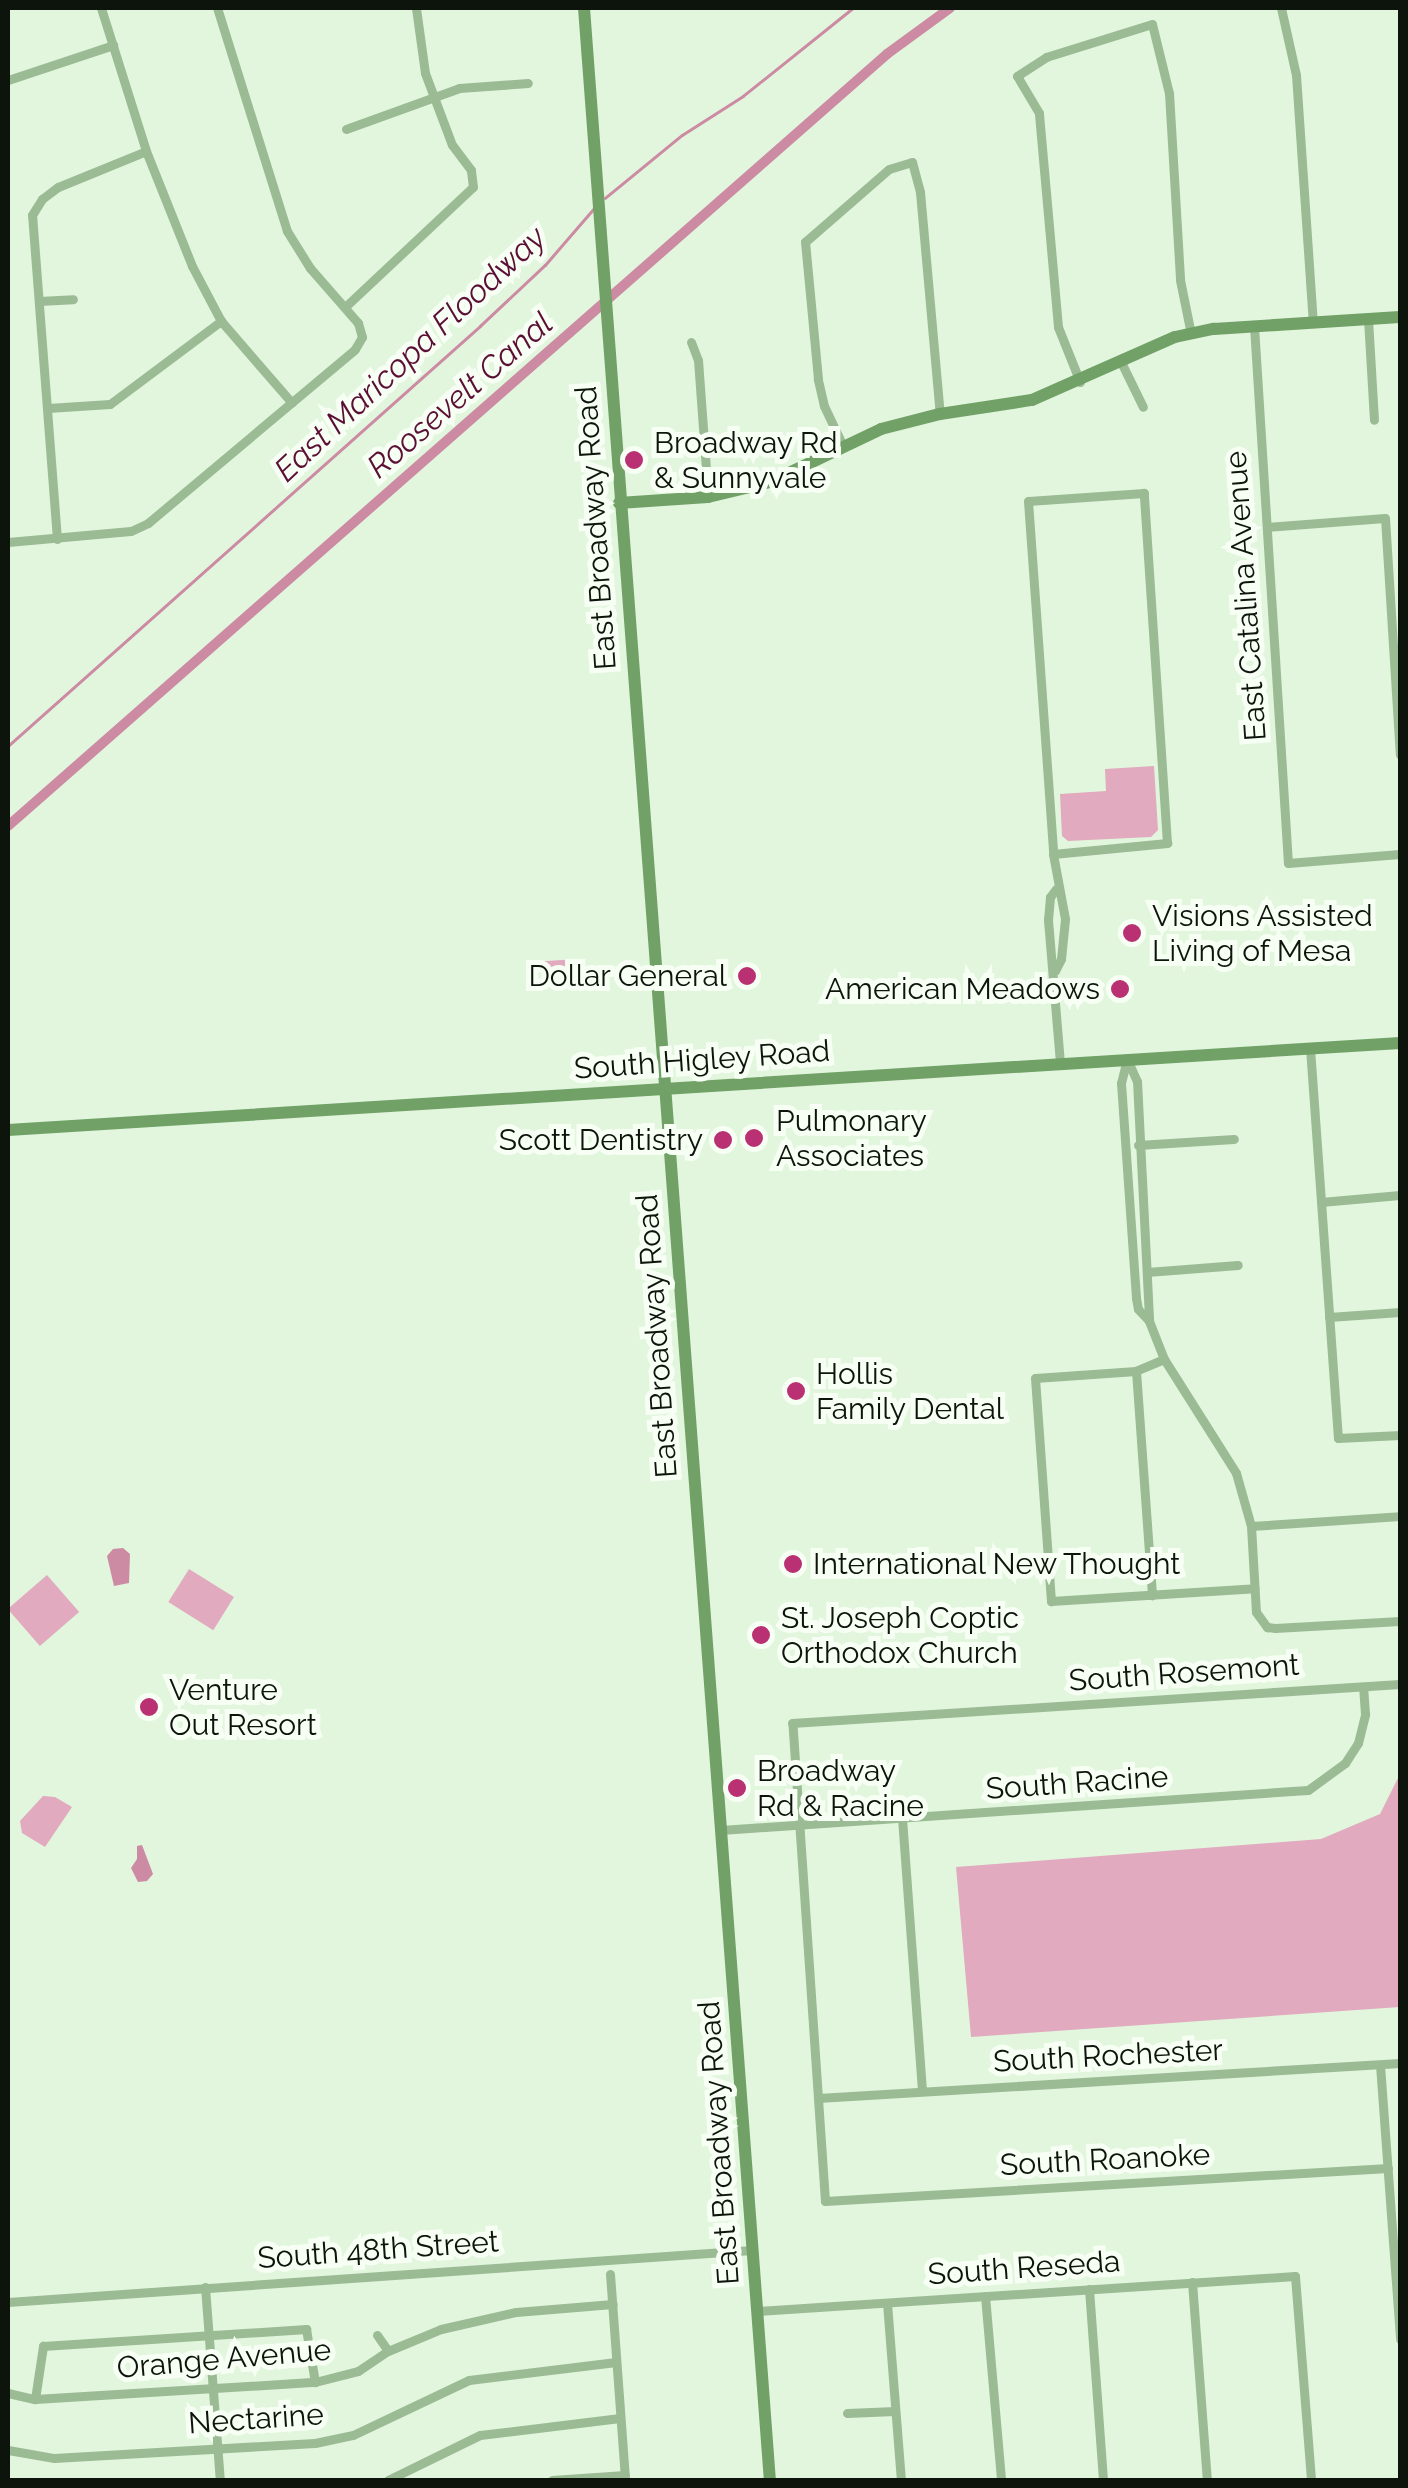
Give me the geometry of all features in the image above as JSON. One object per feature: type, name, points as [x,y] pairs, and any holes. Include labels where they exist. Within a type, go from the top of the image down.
[{"type":"main road","name":"East Broadway Road","points":[[584,8],[770,2480]]},
{"type":"main road","points":[[619,503],[708,497],[770,482],[881,429],[940,414],[1016,405],[1081,383],[1120,360],[1191,334],[1400,316]]},
{"type":"main road","name":"South Higley Road","points":[[8,1130],[1400,1043]]},
{"type":"street","points":[[101,8],[146,150],[192,266],[221,321],[292,403]]},
{"type":"street","points":[[8,542],[131,531],[148,523],[355,349],[362,337],[358,322],[310,268],[287,231],[217,8]]},
{"type":"street","points":[[345,307],[473,187],[471,170],[452,146],[433,96],[422,58],[416,8]]},
{"type":"street","points":[[1281,8],[1296,75],[1313,322]]},
{"type":"street","points":[[1081,383],[1058,327],[1040,113],[1017,76],[1046,56],[1152,24],[1169,94],[1180,280],[1191,334]]},
{"type":"street","points":[[8,80],[113,45]]},
{"type":"street","points":[[346,129],[433,96],[488,83],[528,83]]},
{"type":"street","points":[[57,539],[32,216],[42,199],[58,187],[146,150]]},
{"type":"street","points":[[843,446],[824,406],[818,379],[805,242],[889,168],[912,162],[920,192],[940,414]]},
{"type":"street","points":[[40,301],[72,300]]},
{"type":"street","points":[[1368,318],[1374,420]]},
{"type":"street","points":[[48,408],[110,404],[221,321]]},
{"type":"street","name":"East Catalina Avenue","points":[[1254,326],[1288,862],[1400,854]]},
{"type":"street","points":[[691,342],[698,360],[708,497]]},
{"type":"street","points":[[1120,360],[1143,407]]},
{"type":"street","points":[[1052,854],[1167,843],[1144,493],[1028,502],[1052,854],[1056,889],[1064,897],[1061,959],[1055,970]]},
{"type":"street","points":[[1266,526],[1385,518],[1400,755]]},
{"type":"street","points":[[1056,889],[1050,897],[1048,920],[1060,1063]]},
{"type":"street","points":[[1310,1048],[1338,1438],[1400,1434]]},
{"type":"street","points":[[1127,1059],[1137,1081],[1149,1321],[1164,1360],[1236,1473],[1252,1526],[1256,1612],[1274,1628],[1400,1621]]},
{"type":"street","points":[[1127,1059],[1121,1083],[1134,1273],[1138,1309],[1149,1321]]},
{"type":"street","points":[[1126,1146],[1234,1139]]},
{"type":"street","points":[[1321,1202],[1400,1196]]},
{"type":"street","points":[[1134,1273],[1238,1265]]},
{"type":"street","points":[[1329,1317],[1400,1312]]},
{"type":"street","points":[[1164,1360],[1136,1372],[1035,1378],[1052,1601],[1255,1588]]},
{"type":"street","points":[[1136,1372],[1152,1595]]},
{"type":"street","points":[[1252,1526],[1400,1516]]},
{"type":"street","name":"South Rosemont","points":[[799,1825],[792,1723],[1400,1684]]},
{"type":"street","name":"South Racine","points":[[721,1830],[1308,1790],[1346,1763],[1358,1743],[1365,1714],[1363,1687]]},
{"type":"street","points":[[902,1818],[922,2091]]},
{"type":"street","points":[[799,1825],[818,2098]]},
{"type":"street","name":"South Rochester","points":[[818,2098],[1400,2064]]},
{"type":"street","points":[[1380,2065],[1400,2339]]},
{"type":"street","name":"South Roanoke","points":[[818,2098],[825,2201],[1388,2168]]},
{"type":"street","name":"South 48th Street","points":[[8,2302],[752,2250]]},
{"type":"street","points":[[552,2480],[625,2478],[610,2274]]},
{"type":"street","name":"South Reseda","points":[[756,2311],[1294,2276],[1311,2480]]},
{"type":"street","points":[[1192,2282],[1207,2480]]},
{"type":"street","points":[[205,2287],[220,2480]]},
{"type":"street","points":[[1089,2289],[1103,2480]]},
{"type":"street","points":[[986,2296],[1001,2480]]},
{"type":"street","points":[[887,2302],[900,2480]]},
{"type":"street","name":"Orange Avenue","points":[[8,2394],[35,2399],[315,2382],[358,2371],[388,2351],[440,2328],[478,2319],[613,2304]]},
{"type":"street","points":[[35,2399],[43,2346],[306,2329],[315,2382]]},
{"type":"street","points":[[377,2335],[388,2351]]},
{"type":"street","name":"Nectarine","points":[[8,2450],[54,2458],[315,2443],[352,2435],[469,2380],[616,2362]]},
{"type":"street","points":[[847,2414],[895,2411]]},
{"type":"street","points":[[388,2480],[480,2435],[620,2418]]},
{"type":"shaded area","points":[[1154,766],[1158,830],[1151,837],[1068,841],[1062,836],[1060,794],[1106,791],[1105,769]]},
{"type":"shaded area","points":[[577,959],[578,975],[544,977],[543,961]]},
{"type":"shaded area","points":[[123,1548],[130,1554],[129,1583],[114,1586],[107,1556],[113,1549]]},
{"type":"shaded area","points":[[189,1569],[234,1597],[213,1630],[168,1602]]},
{"type":"shaded area","points":[[47,1575],[79,1612],[40,1646],[8,1609]]},
{"type":"shaded area","points":[[1400,1774],[1400,2007],[971,2037],[956,1867],[1321,1839],[1380,1814]]},
{"type":"shaded area","points":[[43,1796],[55,1797],[72,1807],[45,1847],[22,1833],[20,1821]]},
{"type":"shaded area","points":[[142,1845],[153,1874],[147,1881],[138,1882],[131,1868],[137,1859],[137,1846]]},
{"type":"waterway","name":"East Maricopa Floodway","points":[[605,198],[682,135],[743,96],[853,8]]},
{"type":"waterway","name":"Roosevelt Canal","points":[[8,826],[887,54],[950,8]]},
{"type":"waterway","name":"East Maricopa Floodway","points":[[8,746],[480,326],[545,265],[595,207]]},
{"type":"place","name":"Broadway Rd & Sunnyvale","points":[[634,460]]},
{"type":"place","name":"Visions Assisted Living of Mesa","points":[[1132,933]]},
{"type":"place","name":"Dollar General","points":[[747,976]]},
{"type":"place","name":"American Meadows","points":[[1120,989]]},
{"type":"place","name":"Pulmonary Associates","points":[[754,1138]]},
{"type":"place","name":"Scott Dentistry","points":[[723,1140]]},
{"type":"place","name":"Hollis Family Dental","points":[[796,1391]]},
{"type":"place","name":"International New Thought","points":[[793,1564]]},
{"type":"place","name":"St. Joseph Coptic Orthodox Church","points":[[761,1635]]},
{"type":"place","name":"Venture Out Resort","points":[[149,1707]]},
{"type":"place","name":"Broadway Rd & Racine","points":[[737,1788]]}]
